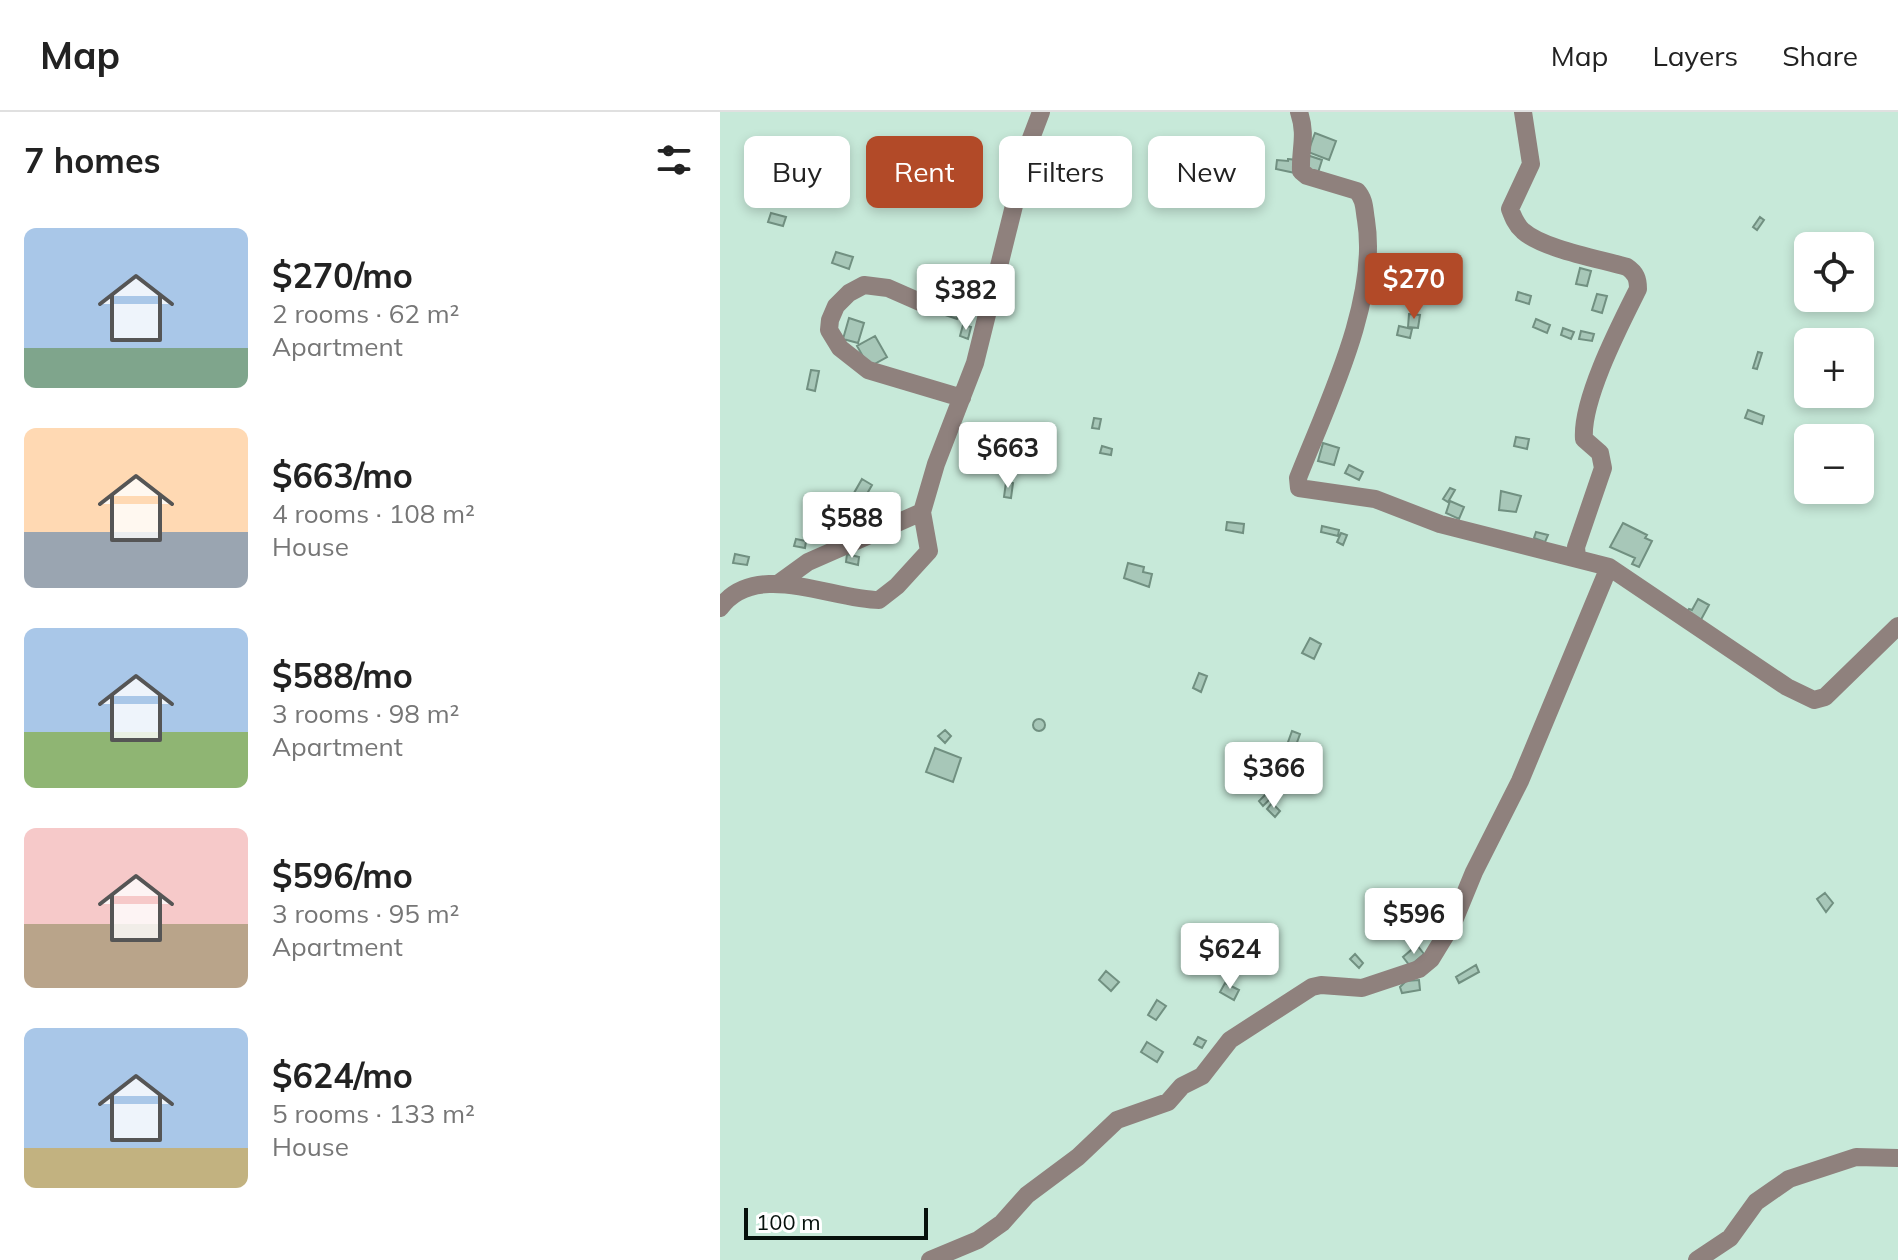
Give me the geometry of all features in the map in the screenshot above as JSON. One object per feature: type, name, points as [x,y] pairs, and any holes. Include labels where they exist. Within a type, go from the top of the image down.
[{"type":"street","points":[[720,608],[734,593],[743,589],[779,583],[875,601],[884,598],[929,551],[922,512],[989,311],[1030,141],[1041,112]]},
{"type":"street","points":[[1299,112],[1304,128],[1301,171],[1307,176],[1357,191],[1364,202],[1369,238],[1362,291],[1348,355],[1298,478],[1299,488],[1375,499],[1440,524],[1609,567],[1787,687],[1814,700],[1825,697],[1898,626]]},
{"type":"street","points":[[1523,112],[1531,164],[1510,209],[1515,222],[1539,241],[1627,267],[1638,281],[1638,289],[1604,359],[1585,422],[1584,439],[1600,453],[1603,468],[1576,547],[1577,558]]},
{"type":"street","points":[[929,306],[888,288],[864,285],[849,293],[836,306],[829,330],[840,348],[868,370],[962,398]]},
{"type":"street","points":[[779,583],[808,562],[922,512]]},
{"type":"street","points":[[930,1260],[978,1240],[1002,1223],[1027,1195],[1078,1157],[1117,1120],[1168,1102],[1182,1086],[1202,1076],[1230,1040],[1312,987],[1362,988],[1419,969],[1431,959],[1453,923],[1474,872],[1520,781],[1609,567]]},
{"type":"street","points":[[1697,1260],[1730,1238],[1756,1202],[1789,1179],[1856,1157],[1898,1158]]},
{"type":"building","points":[[1315,133],[1336,141],[1329,160],[1308,152]]},
{"type":"building","points":[[1304,154],[1322,160],[1316,179],[1298,173]]},
{"type":"building","points":[[1277,160],[1297,160],[1295,173],[1276,169]]},
{"type":"building","points":[[771,213],[786,217],[783,226],[768,222]]},
{"type":"building","points":[[1760,217],[1764,220],[1757,230],[1753,227]]},
{"type":"building","points":[[836,252],[853,257],[849,269],[832,263]]},
{"type":"building","points":[[1580,268],[1591,271],[1587,286],[1576,284]]},
{"type":"building","points":[[952,288],[966,294],[957,319],[936,312],[941,300],[947,302]]},
{"type":"building","points":[[1518,292],[1531,296],[1529,304],[1516,300]]},
{"type":"building","points":[[1597,294],[1607,296],[1602,313],[1592,310]]},
{"type":"building","points":[[1409,314],[1420,315],[1418,328],[1408,327]]},
{"type":"building","points":[[849,318],[864,323],[858,343],[843,339]]},
{"type":"building","points":[[1536,319],[1550,325],[1547,333],[1533,327]]},
{"type":"building","points":[[963,325],[971,327],[968,339],[960,336]]},
{"type":"building","points":[[1399,326],[1412,329],[1410,338],[1397,335]]},
{"type":"building","points":[[1563,328],[1574,332],[1571,339],[1561,335]]},
{"type":"building","points":[[1581,331],[1594,334],[1592,341],[1579,339]]},
{"type":"building","points":[[875,336],[887,357],[869,367],[857,346]]},
{"type":"building","points":[[1758,352],[1762,353],[1757,369],[1753,368]]},
{"type":"building","points":[[811,370],[819,371],[815,391],[807,389]]},
{"type":"building","points":[[1748,410],[1764,416],[1762,424],[1745,418]]},
{"type":"building","points":[[1094,418],[1101,419],[1099,429],[1092,428]]},
{"type":"building","points":[[1516,437],[1529,439],[1527,449],[1514,446]]},
{"type":"building","points":[[1323,443],[1339,448],[1334,465],[1318,461]]},
{"type":"building","points":[[1102,446],[1112,449],[1111,455],[1100,453]]},
{"type":"building","points":[[1349,465],[1363,472],[1359,480],[1345,473]]},
{"type":"building","points":[[862,479],[872,485],[864,499],[854,493]]},
{"type":"building","points":[[1006,482],[1013,483],[1011,498],[1004,497]]},
{"type":"building","points":[[1450,488],[1455,490],[1448,502],[1443,499]]},
{"type":"building","points":[[1501,491],[1521,496],[1516,512],[1499,510]]},
{"type":"building","points":[[892,493],[899,500],[892,507],[885,500]]},
{"type":"building","points":[[1450,501],[1464,507],[1459,519],[1446,513]]},
{"type":"building","points":[[1227,522],[1244,524],[1243,533],[1226,530]]},
{"type":"building","points":[[1623,523],[1647,535],[1645,538],[1652,541],[1639,567],[1632,564],[1635,558],[1610,547]]},
{"type":"building","points":[[1322,526],[1339,530],[1338,536],[1321,532]]},
{"type":"building","points":[[1536,532],[1548,535],[1545,542],[1534,538]]},
{"type":"building","points":[[1341,533],[1347,535],[1343,545],[1337,542]]},
{"type":"building","points":[[796,539],[806,541],[805,548],[794,546]]},
{"type":"building","points":[[735,554],[749,557],[747,565],[733,563]]},
{"type":"building","points":[[847,554],[859,557],[858,565],[846,562]]},
{"type":"building","points":[[1128,563],[1144,567],[1143,572],[1152,574],[1149,587],[1124,578]]},
{"type":"building","points":[[1698,599],[1709,605],[1697,627],[1687,612],[1692,610]]},
{"type":"building","points":[[1310,638],[1321,644],[1314,659],[1302,653]]},
{"type":"building","points":[[1199,673],[1207,676],[1201,692],[1193,688]]},
{"type":"building","points":[[1034,720],[1044,720],[1044,730],[1034,730]]},
{"type":"building","points":[[945,730],[951,736],[945,743],[938,736]]},
{"type":"building","points":[[1292,731],[1300,734],[1295,748],[1287,745]]},
{"type":"building","points":[[935,748],[961,758],[953,782],[926,772]]},
{"type":"building","points":[[1266,794],[1270,799],[1263,806],[1259,801]]},
{"type":"building","points":[[1272,803],[1280,811],[1275,817],[1267,809]]},
{"type":"building","points":[[1388,890],[1403,901],[1396,910],[1381,898]]},
{"type":"building","points":[[1825,893],[1833,903],[1826,912],[1817,899]]},
{"type":"building","points":[[1417,945],[1424,954],[1410,966],[1403,957]]},
{"type":"building","points":[[1355,954],[1363,963],[1359,968],[1350,959]]},
{"type":"building","points":[[1476,965],[1479,972],[1459,983],[1456,977]]},
{"type":"building","points":[[1106,971],[1119,982],[1111,991],[1099,980]]},
{"type":"building","points":[[1419,980],[1420,990],[1402,993],[1400,987],[1406,981]]},
{"type":"building","points":[[1225,983],[1239,990],[1234,1000],[1220,992]]},
{"type":"building","points":[[1157,1000],[1166,1006],[1156,1020],[1148,1015]]},
{"type":"building","points":[[1198,1037],[1206,1041],[1202,1048],[1194,1044]]},
{"type":"building","points":[[1147,1042],[1163,1052],[1157,1062],[1141,1052]]}]
